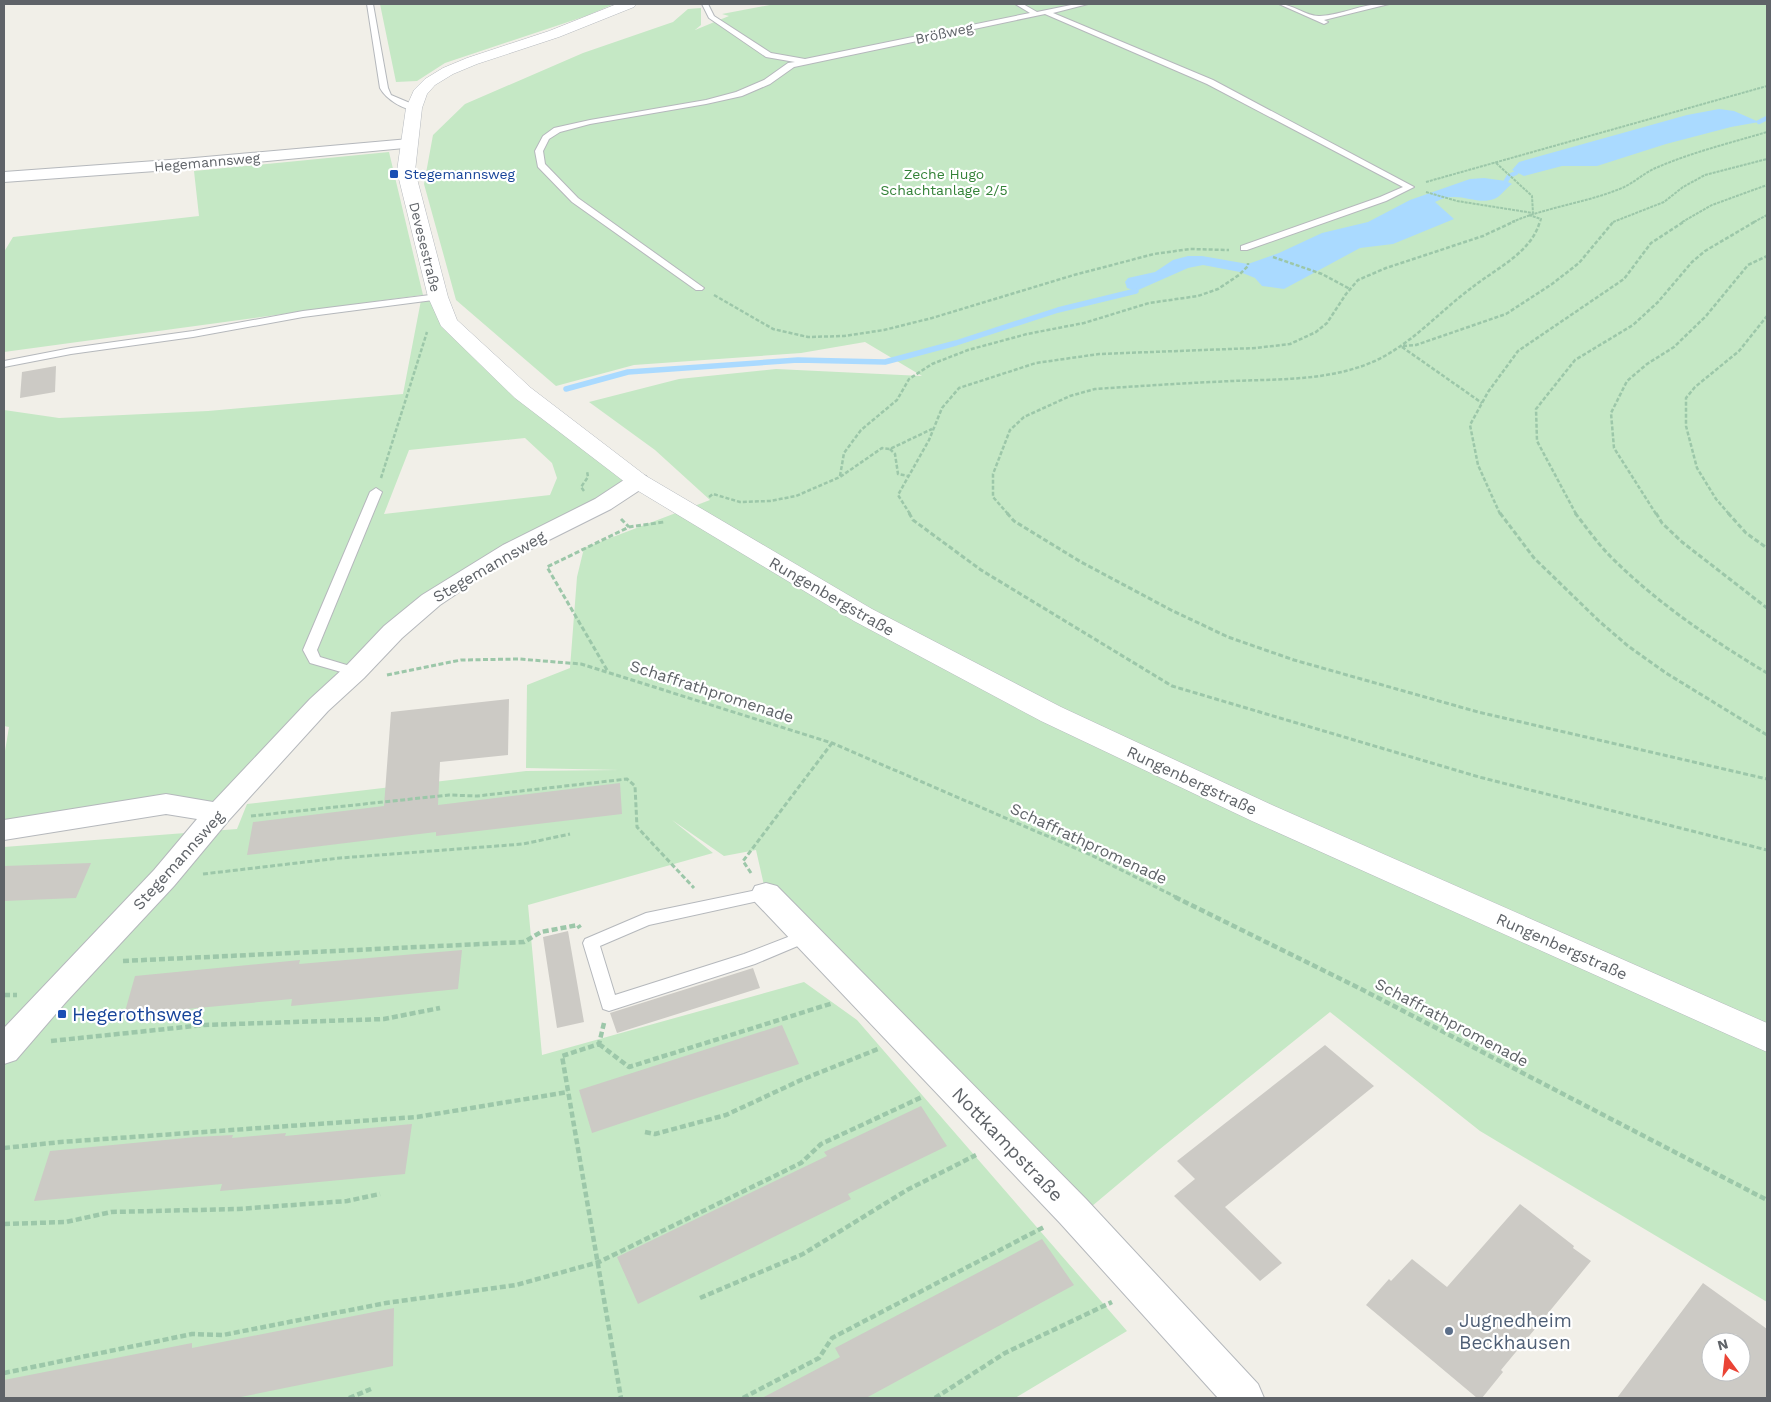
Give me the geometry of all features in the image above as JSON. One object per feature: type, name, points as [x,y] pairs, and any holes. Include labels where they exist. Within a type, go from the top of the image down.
[{"type":"street","name":"Devesestraße","points":[[628,4],[554,34],[448,71],[430,82],[416,100],[406,171],[438,297],[448,322],[517,387],[638,481]]},
{"type":"street","name":"Hegemannsweg","points":[[4,177],[183,164],[409,144]]},
{"type":"street","name":"Stegemannsweg","points":[[6,1048],[164,878],[216,817],[319,705],[355,672],[393,632],[430,600],[511,550],[603,504],[638,481]]},
{"type":"street","name":"Rungenbergstraße","points":[[638,481],[863,616],[1051,714],[1262,812],[1767,1038]]},
{"type":"street","points":[[4,830],[166,804],[216,817]]},
{"type":"street","name":"Nottkampstraße","points":[[766,894],[1073,1212],[1244,1398]]},
{"type":"lane","points":[[370,4],[384,88],[388,96],[414,108]]},
{"type":"lane","points":[[706,4],[711,17],[769,55],[803,62]]},
{"type":"lane","points":[[1018,4],[1036,14]]},
{"type":"lane","name":"Brößweg","points":[[803,62],[1085,4]]},
{"type":"lane","points":[[1282,4],[1327,24]]},
{"type":"lane","points":[[1317,19],[1386,4]]},
{"type":"lane","points":[[1045,12],[1210,82],[1410,187]]},
{"type":"lane","points":[[699,288],[575,200],[541,165],[539,151],[546,138],[557,130],[739,94],[767,82],[791,66],[803,62]]},
{"type":"lane","points":[[1248,248],[1383,199],[1410,187]]},
{"type":"lane","points":[[4,364],[71,351],[193,334],[303,314],[438,297]]},
{"type":"lane","points":[[355,672],[315,660],[310,650],[376,492]]},
{"type":"lane","points":[[766,894],[646,919],[591,944],[609,1004],[749,959],[806,936]]},
{"type":"path","points":[[1410,187],[1767,86]]},
{"type":"path","points":[[1767,132],[1687,155],[1655,168],[1622,188],[1592,199],[1533,213],[1483,236],[1379,271],[1358,280],[1327,323],[1316,332],[1290,344],[1099,354],[1036,363],[987,377],[960,388],[942,408],[929,440],[898,494],[913,520],[981,570],[1172,686],[1488,779],[1767,850]]},
{"type":"path","points":[[1402,347],[1416,345],[1506,314],[1552,284],[1579,263],[1614,221],[1664,202],[1683,187],[1705,175],[1767,159]]},
{"type":"path","points":[[1495,162],[1532,196],[1533,213]]},
{"type":"path","points":[[1767,185],[1712,206],[1651,243],[1624,279],[1518,351],[1482,403],[1470,426],[1478,465],[1498,511],[1534,558],[1599,621],[1628,646],[1666,673],[1767,735]]},
{"type":"path","points":[[1410,187],[1457,201],[1533,213]]},
{"type":"path","points":[[1528,215],[1541,219],[1533,239],[1498,269],[1468,290],[1402,347],[1377,361],[1347,371],[1287,379],[1095,389],[1070,396],[1024,417],[1010,430],[993,474],[992,497],[1014,521],[1081,562],[1171,610],[1236,640],[1294,660],[1478,712],[1767,779]]},
{"type":"path","points":[[1767,215],[1705,250],[1692,262],[1658,302],[1633,325],[1575,360],[1536,410],[1537,441],[1575,513],[1611,557],[1706,635],[1767,673]]},
{"type":"path","points":[[840,477],[844,453],[861,430],[897,400],[909,379],[932,364],[968,350],[1027,334],[1084,323],[1149,303],[1198,296],[1218,289],[1247,269],[1248,248]]},
{"type":"path","points":[[699,288],[773,329],[808,337],[844,336],[884,330],[932,318],[1074,275],[1154,254],[1190,249],[1225,250],[1248,248],[1299,263],[1333,278],[1350,289]]},
{"type":"path","points":[[1767,256],[1748,265],[1706,316],[1674,347],[1647,364],[1628,381],[1611,413],[1614,448],[1662,523],[1682,542],[1767,608]]},
{"type":"path","points":[[1767,316],[1739,351],[1695,387],[1686,398],[1685,409],[1686,426],[1697,468],[1706,484],[1716,499],[1746,533],[1767,548]]},
{"type":"path","points":[[376,492],[429,326]]},
{"type":"path","points":[[1402,347],[1431,364],[1450,381],[1482,403]]},
{"type":"path","points":[[713,494],[740,502],[770,502],[796,496],[840,477],[882,448],[890,449],[933,429]]},
{"type":"path","points":[[890,449],[896,454],[898,474],[908,476]]},
{"type":"path","points":[[607,671],[547,567],[629,527],[666,520]]},
{"type":"path","name":"Schaffrathpromenade","points":[[355,672],[383,676],[462,660],[519,659],[581,664],[832,743],[1091,855],[1364,990],[1767,1200]]},
{"type":"path","points":[[766,894],[743,861],[832,743]]},
{"type":"path","points":[[216,817],[450,796],[477,796],[628,779],[635,786],[637,827],[711,906]]},
{"type":"path","points":[[164,878],[340,858],[477,849],[523,844],[570,834]]},
{"type":"path","points":[[83,963],[524,942],[541,932],[578,925],[591,944]]},
{"type":"path","points":[[599,1044],[629,1067],[862,994]]},
{"type":"path","points":[[599,1044],[609,1004]]},
{"type":"path","points":[[6,1048],[204,1025],[384,1019],[440,1008]]},
{"type":"path","points":[[645,1132],[655,1134],[726,1115],[801,1080],[905,1038]]},
{"type":"path","points":[[599,1044],[562,1056],[621,1398]]},
{"type":"path","points":[[4,1373],[192,1334],[223,1335],[386,1303],[516,1284],[599,1262],[801,1163],[821,1144],[950,1084]]},
{"type":"path","points":[[4,1148],[60,1142],[417,1117],[568,1092]]},
{"type":"path","points":[[700,1298],[803,1254],[906,1190],[1004,1141]]},
{"type":"path","points":[[4,1224],[66,1222],[111,1212],[184,1209],[238,1210],[347,1201],[380,1194]]},
{"type":"path","points":[[743,1398],[819,1358],[832,1338],[1073,1212]]},
{"type":"path","points":[[935,1398],[1005,1353],[1144,1288]]},
{"type":"path","points":[[349,1398],[371,1389]]},
{"type":"green space","points":[[380,4],[614,4],[586,16],[445,63],[417,81],[396,82]]},
{"type":"green space","name":"Zeche Hugo Schachtanlage 2/5","points":[[775,4],[1767,4],[1767,1302],[1480,1131],[1330,1012],[1079,1217],[766,894],[756,850],[724,856],[672,820],[713,853],[528,905],[542,1055],[804,982],[857,1020],[1127,1331],[1015,1398],[4,1398],[4,847],[237,829],[247,804],[526,771],[619,770],[526,768],[527,685],[570,668],[577,577],[584,548],[710,500],[655,450],[589,402],[679,379],[776,369],[922,376],[865,342],[801,353],[634,365],[556,386],[456,300],[424,184],[433,135],[465,104],[583,53],[673,22],[688,9],[701,8],[701,25],[695,30],[729,16],[722,14]]},
{"type":"green space","points":[[389,152],[423,295],[431,298],[471,345],[638,481],[431,600],[219,813],[166,804],[4,830],[4,757],[9,727],[4,726],[4,410],[59,418],[208,411],[403,394],[422,295],[4,352],[4,252],[13,237],[199,216],[194,171]],"holes":[[[525,438],[552,463],[557,478],[550,495],[384,514],[409,450]]]},
{"type":"water","points":[[1719,109],[1734,111],[1759,122],[1731,127],[1666,144],[1597,166],[1562,166],[1524,176],[1512,170],[1519,162],[1687,115]]},
{"type":"water","points":[[1484,178],[1506,181],[1512,184],[1499,196],[1487,201],[1459,197],[1443,198],[1435,202],[1454,219],[1393,244],[1360,248],[1284,289],[1262,286],[1255,278],[1240,272],[1203,265],[1188,268],[1136,291],[1127,288],[1125,282],[1128,278],[1155,272],[1173,260],[1188,256],[1202,256],[1248,264],[1279,253],[1322,233],[1368,222],[1410,200],[1470,179]]},
{"type":"building","points":[[56,366],[55,392],[20,398],[22,372]]},
{"type":"building","points":[[509,699],[508,755],[440,762],[438,805],[620,783],[622,814],[436,836],[436,832],[247,855],[253,822],[384,806],[391,712]]},
{"type":"building","points":[[91,863],[76,898],[4,901],[4,866]]},
{"type":"building","points":[[568,931],[584,1022],[557,1028],[543,937]]},
{"type":"building","points":[[462,950],[458,989],[291,1006],[292,999],[124,1015],[135,976],[300,960],[299,964]]},
{"type":"building","points":[[753,968],[760,988],[617,1033],[610,1013]]},
{"type":"building","points":[[782,1025],[799,1064],[592,1133],[579,1090]]},
{"type":"building","points":[[1325,1045],[1374,1086],[1225,1207],[1282,1263],[1260,1281],[1174,1196],[1195,1179],[1177,1161]]},
{"type":"building","points":[[921,1106],[947,1146],[848,1194],[851,1199],[638,1304],[617,1257],[827,1156],[824,1152]]},
{"type":"building","points":[[412,1124],[405,1174],[220,1191],[222,1184],[34,1201],[50,1151],[196,1137],[233,1135],[232,1138],[286,1133],[285,1136]]},
{"type":"building","points":[[1520,1204],[1591,1261],[1501,1370],[1503,1372],[1482,1398],[1477,1398],[1366,1305],[1389,1279],[1391,1281],[1412,1259],[1447,1287]]},
{"type":"building","points":[[1042,1239],[1074,1285],[866,1398],[762,1398],[840,1357],[835,1348]]},
{"type":"building","points":[[1703,1283],[1767,1329],[1767,1398],[1617,1398]]},
{"type":"building","points":[[394,1308],[393,1366],[236,1398],[4,1398],[4,1380],[192,1343],[192,1348]]},
{"type":"waterway","points":[[1759,122],[1767,118]]},
{"type":"waterway","points":[[1506,181],[1509,176],[1516,173]]},
{"type":"waterway","points":[[566,389],[628,372],[798,360],[885,362],[956,343],[1058,310],[1136,291]]},
{"type":"place","name":"Stegemannsweg","points":[[394,174]]},
{"type":"place","name":"Hegerothsweg","points":[[62,1014]]},
{"type":"place","name":"Jugnedheim Beckhausen","points":[[1449,1331]]}]
